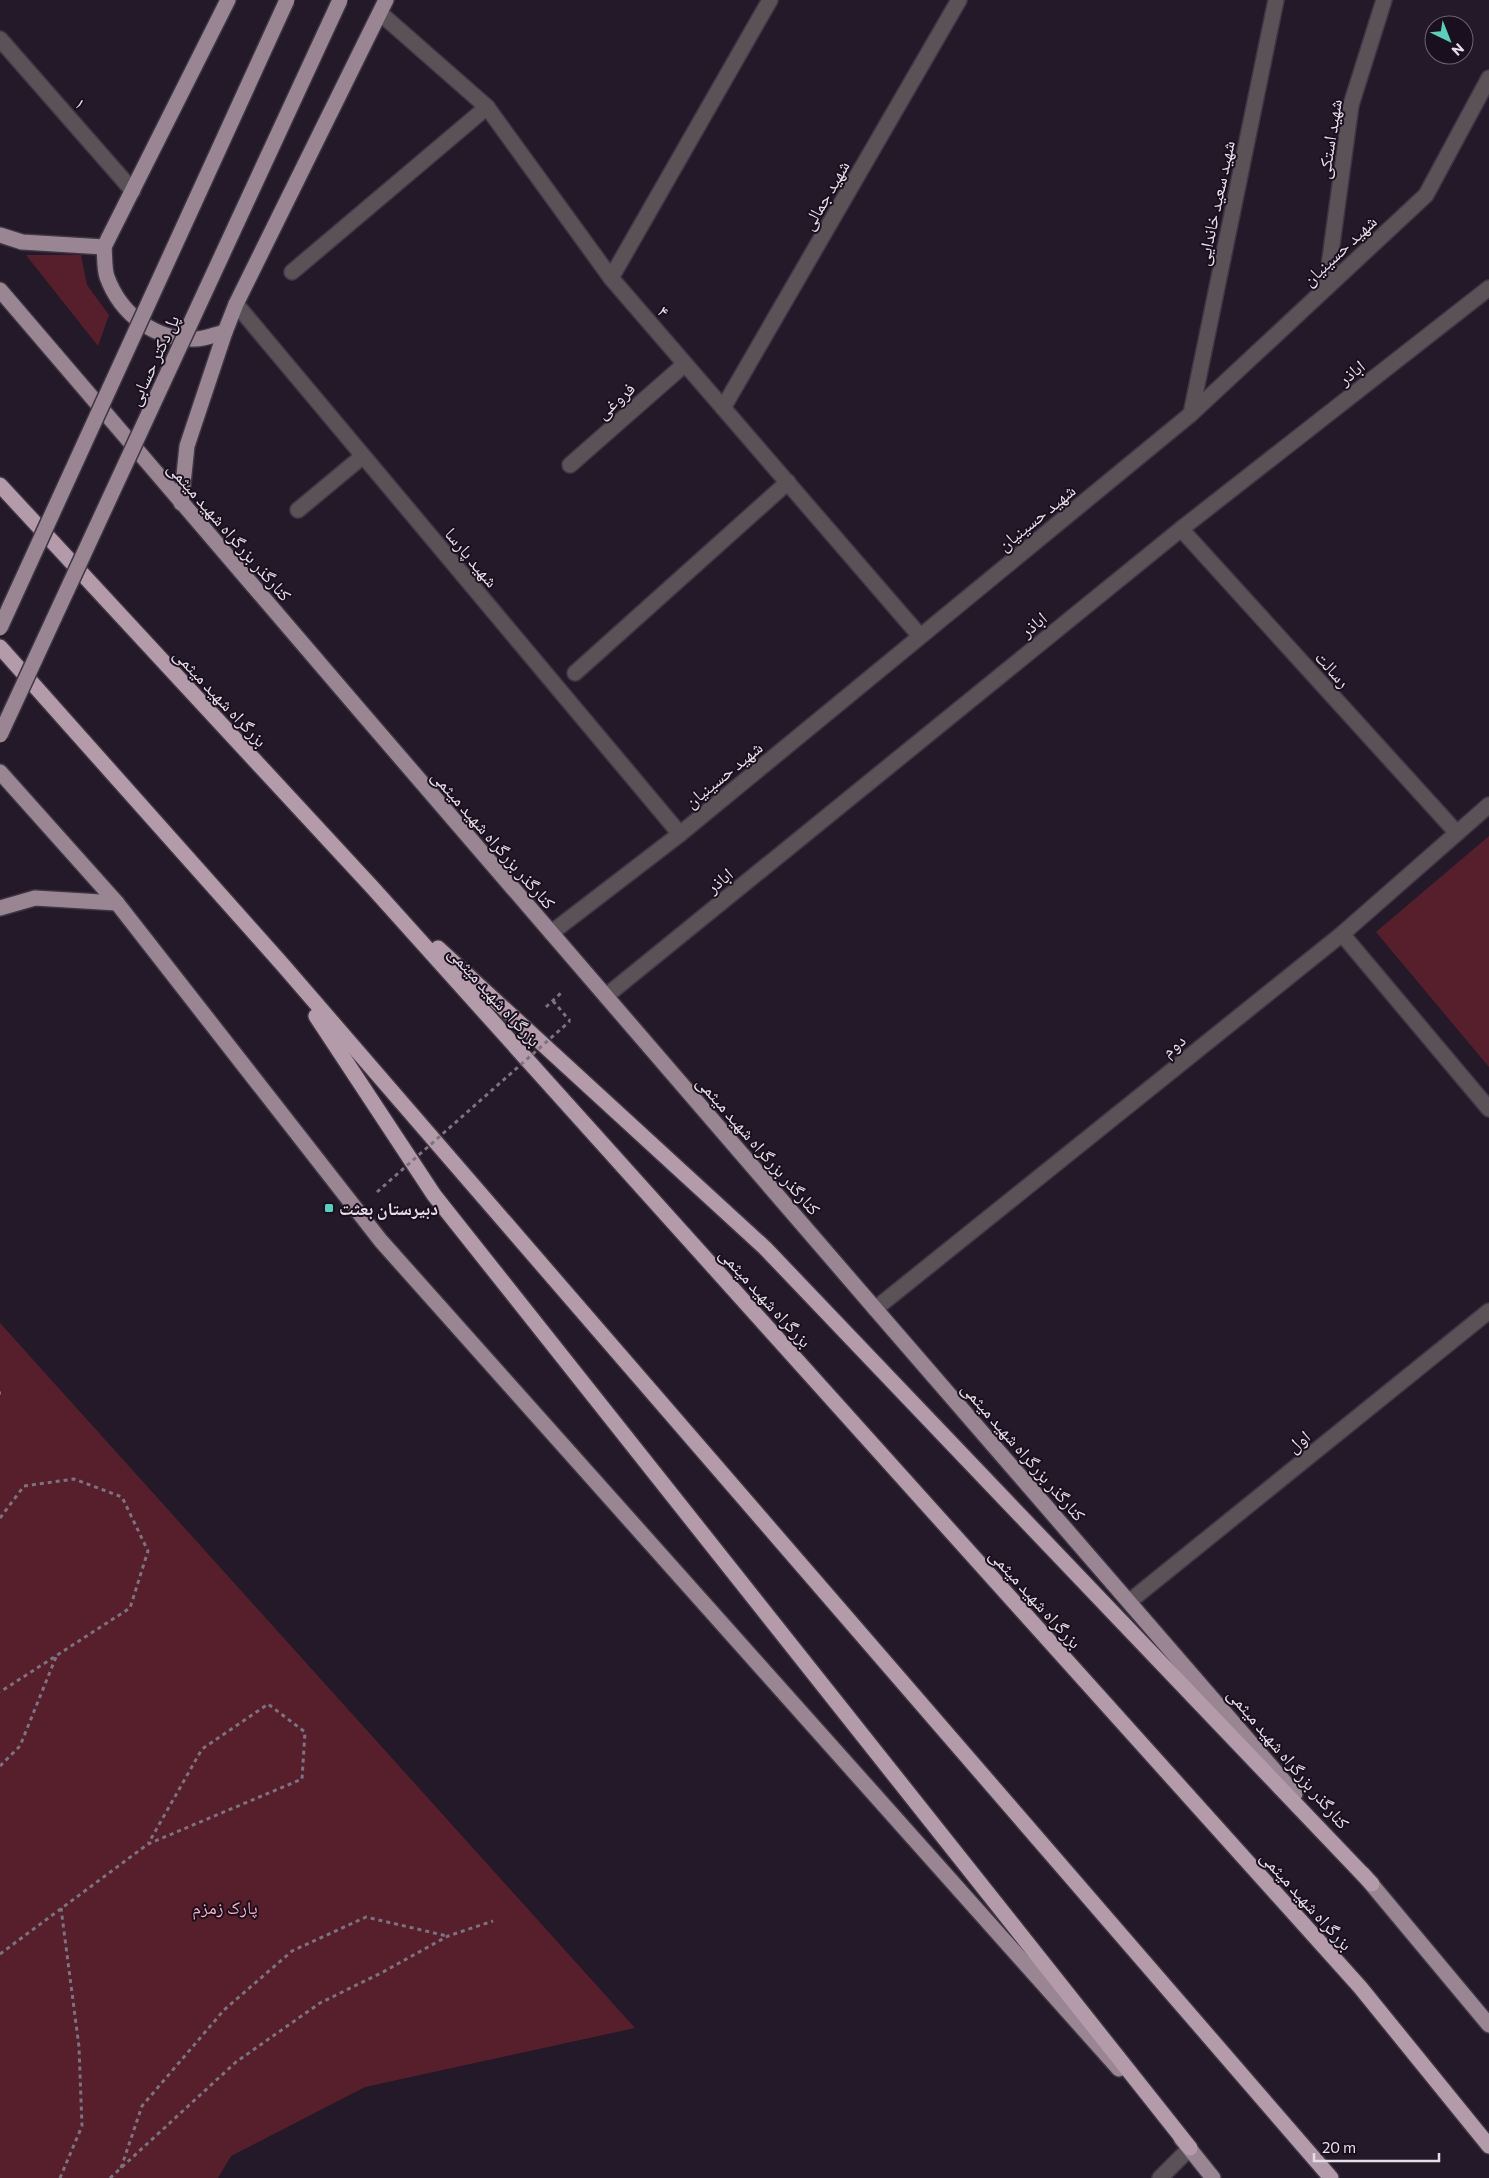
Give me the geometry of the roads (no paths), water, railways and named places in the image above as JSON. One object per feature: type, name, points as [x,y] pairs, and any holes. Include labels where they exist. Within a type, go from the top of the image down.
[{"type":"highway","name":"بزرگراه شهید میثمی","points":[[0,486],[372,887],[1360,1988],[1489,2146]]},
{"type":"highway","points":[[0,647],[282,964],[1331,2178]]},
{"type":"highway","points":[[372,887],[765,1248],[1372,1884]]},
{"type":"highway","points":[[282,964],[434,1195],[1190,2148]]},
{"type":"main road","points":[[225,332],[196,340],[167,337],[140,324],[120,303],[107,276],[104,247],[228,0]]},
{"type":"main road","name":"پل دکتر حسابی","points":[[0,628],[286,0]]},
{"type":"main road","name":"پل دکتر حسابی","points":[[0,735],[340,0]]},
{"type":"main road","points":[[181,503],[187,446],[236,304],[383,6]]},
{"type":"main road","points":[[0,234],[22,242],[104,247]]},
{"type":"main road","name":"کنارگذر بزرگراه شهید میثمی","points":[[0,290],[582,970],[1130,1601],[1372,1884],[1489,2025]]},
{"type":"main road","points":[[0,772],[117,903],[381,1241],[1190,2148],[1213,2178]]},
{"type":"main road","points":[[0,908],[35,898],[117,903]]},
{"type":"street","points":[[611,278],[770,0]]},
{"type":"street","name":"شهید جمالی","points":[[724,408],[959,0]]},
{"type":"street","name":"شهید سعید خاندایی","points":[[1191,414],[1276,0]]},
{"type":"street","name":"شهید استکی","points":[[1326,288],[1352,105],[1384,0]]},
{"type":"street","name":"۴","points":[[383,6],[487,107],[611,278],[920,636]]},
{"type":"street","name":"۱","points":[[0,39],[133,191]]},
{"type":"street","name":"شهید حسینیان","points":[[551,933],[680,834],[1191,414],[1426,195],[1489,78]]},
{"type":"street","points":[[292,272],[487,107]]},
{"type":"street","name":"اباذر","points":[[606,996],[1181,529],[1489,288]]},
{"type":"street","name":"شهید پارسا","points":[[236,304],[680,834]]},
{"type":"street","name":"فروغی","points":[[570,465],[685,364]]},
{"type":"street","points":[[298,510],[363,456]]},
{"type":"street","points":[[576,674],[788,482]]},
{"type":"street","name":"رسالت","points":[[1181,529],[1457,834]]},
{"type":"street","name":"دوم","points":[[875,1309],[1342,934],[1489,805]]},
{"type":"street","points":[[1342,934],[1489,1109]]},
{"type":"street","name":"اول","points":[[1130,1601],[1489,1311]]},
{"type":"street","points":[[1160,2178],[1190,2148]]},
{"type":"place","name":"دبیرستان بعثت","points":[[329,1208]]},
{"type":"park label","name":"پارک زمزم","points":[[225,1907]]}]
